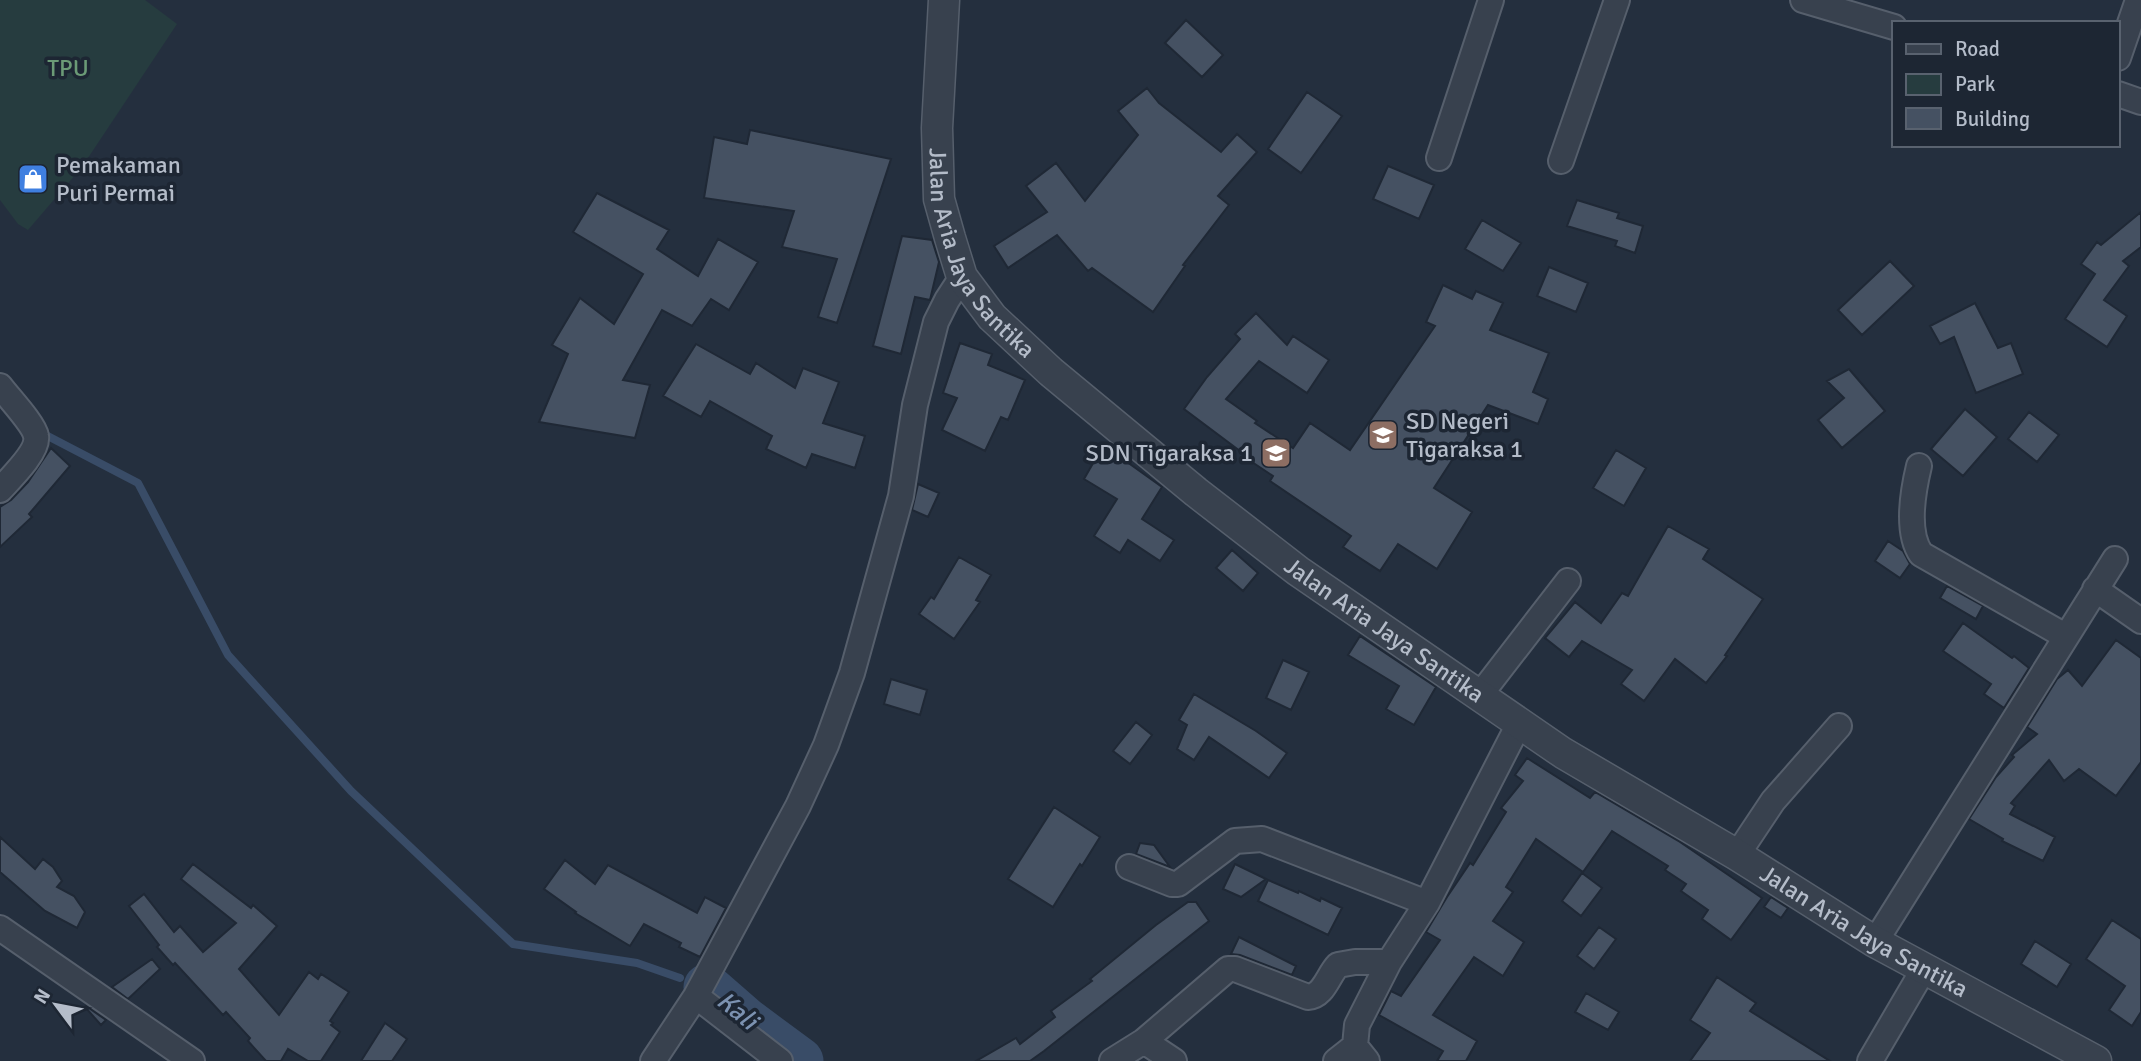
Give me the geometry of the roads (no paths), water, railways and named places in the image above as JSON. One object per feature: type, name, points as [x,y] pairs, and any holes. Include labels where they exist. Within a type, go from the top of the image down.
[{"type":"street","name":"Jalan Aria Jaya Santika","points":[[944,0],[937,128],[939,199],[961,277],[992,317],[1051,372],[1196,492],[1298,571],[1563,753],[1737,855],[1875,942],[2096,1061]]},
{"type":"street","points":[[1439,158],[1491,0]]},
{"type":"street","points":[[1561,161],[1617,0]]},
{"type":"street","points":[[1803,0],[1892,26]]},
{"type":"street","points":[[2120,52],[2138,0]]},
{"type":"street","points":[[2120,95],[2141,102]]},
{"type":"street","points":[[653,1061],[696,996],[798,806],[826,745],[852,673],[901,496],[915,405],[936,323],[961,277]]},
{"type":"street","points":[[0,386],[36,433],[36,443],[0,491]]},
{"type":"street","points":[[1919,466],[1912,496],[1915,545],[1921,554],[2065,636]]},
{"type":"street","points":[[1875,942],[2115,559]]},
{"type":"street","points":[[1480,695],[1568,581]]},
{"type":"street","points":[[2095,589],[2141,621]]},
{"type":"street","points":[[1353,1056],[1357,1025],[1389,962],[1427,903],[1520,722]]},
{"type":"street","points":[[1737,855],[1773,800],[1839,726]]},
{"type":"street","points":[[1129,867],[1178,884],[1235,841],[1262,839],[1427,903]]},
{"type":"street","points":[[0,928],[192,1061]]},
{"type":"street","points":[[1112,1061],[1144,1041],[1228,969],[1236,969],[1308,997],[1315,997],[1338,965],[1389,962]]},
{"type":"street","points":[[1870,1061],[1925,967]]},
{"type":"street","points":[[696,996],[780,1061]]},
{"type":"street","points":[[1144,1041],[1174,1061]]},
{"type":"waterway","points":[[40,432],[138,483],[228,655],[351,791],[513,944],[637,963],[680,978]]},
{"type":"waterway","name":"Kali","points":[[707,987],[746,1021],[800,1061]]},
{"type":"place","name":"Pemakaman Puri Permai","points":[[33,179]]},
{"type":"place","name":"SD Negeri Tigaraksa 1","points":[[1383,435]]},
{"type":"place","name":"SDN Tigaraksa 1","points":[[1276,453]]},
{"type":"park label","name":"TPU","points":[[68,68]]}]
